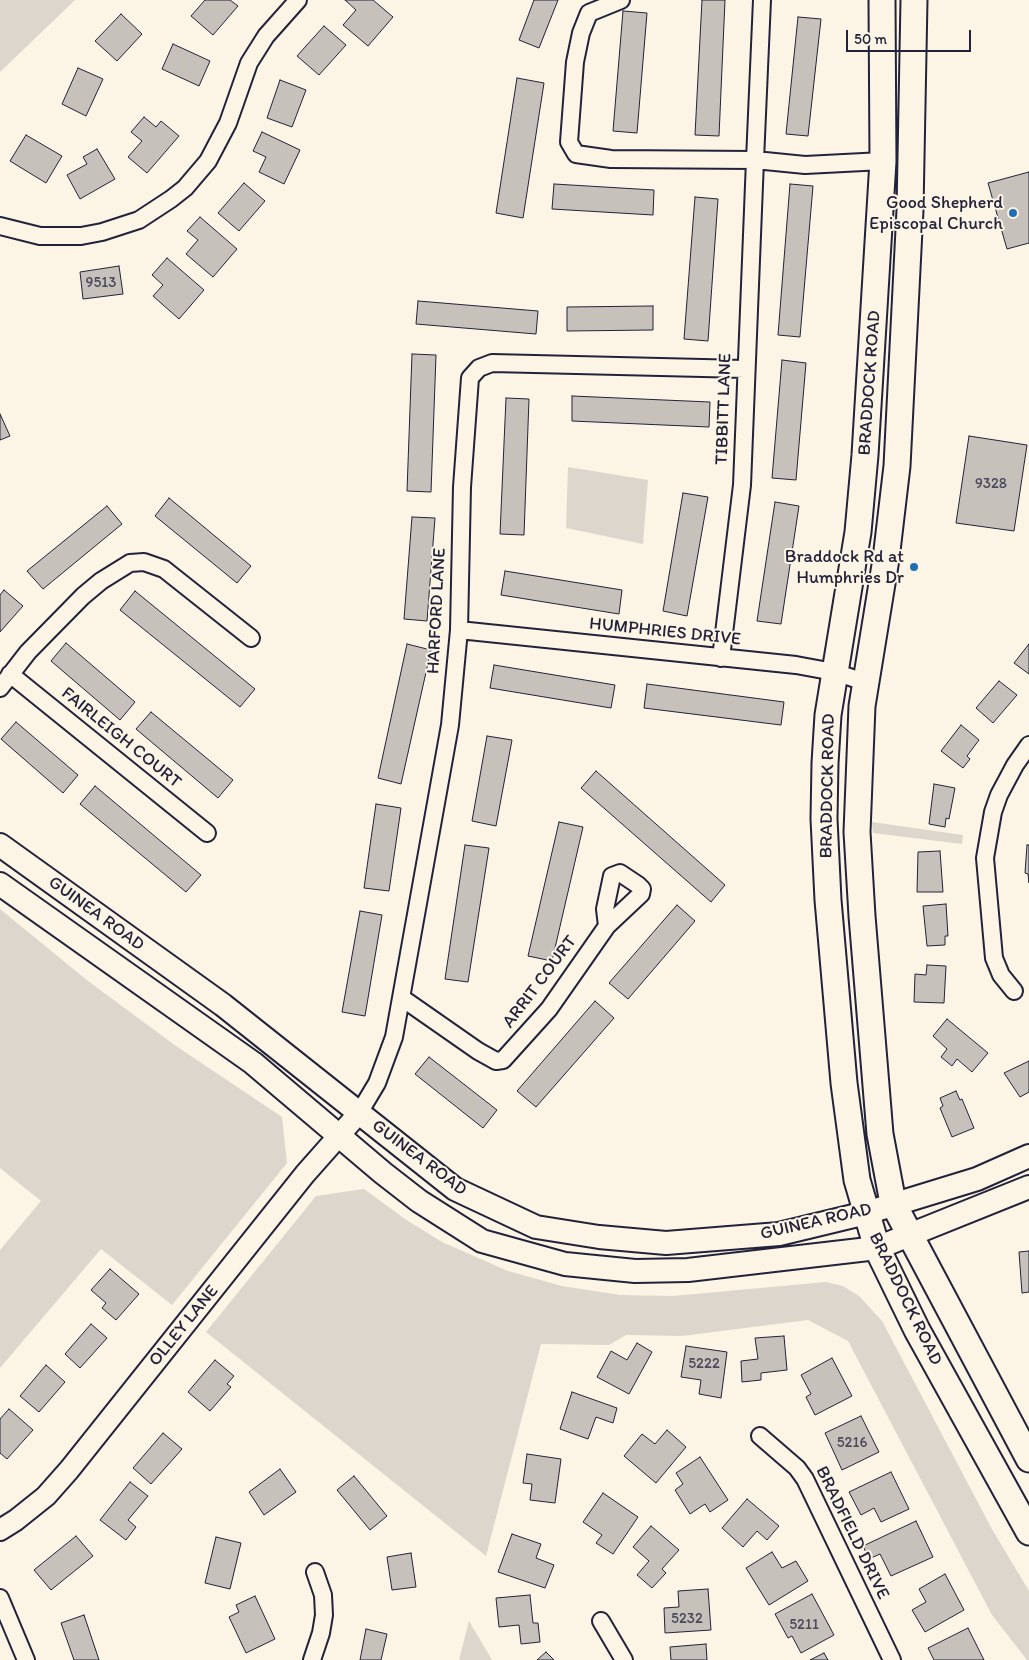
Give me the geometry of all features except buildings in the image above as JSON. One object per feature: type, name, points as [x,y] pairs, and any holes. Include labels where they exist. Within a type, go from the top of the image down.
[{"type":"main road","name":"BRADDOCK ROAD","points":[[882,0],[883,161],[865,455],[858,532],[828,715],[825,763],[824,819],[827,882],[844,1083],[857,1180],[877,1248],[917,1330],[1029,1532]]},
{"type":"main road","name":"BRADDOCK ROAD","points":[[914,0],[910,210],[897,466],[886,559],[862,706],[857,832],[880,1134],[893,1203],[1029,1459]]},
{"type":"main road","points":[[877,244],[889,256],[890,301],[905,314]]},
{"type":"main road","name":"GUINEA ROAD","points":[[0,845],[223,1005],[455,1189],[536,1228],[599,1237],[666,1243],[779,1234],[866,1213],[893,1203],[977,1179],[1029,1156]]},
{"type":"main road","name":"GUINEA ROAD","points":[[0,884],[253,1063],[419,1201],[482,1241],[565,1264],[635,1270],[688,1270],[877,1248],[1029,1187]]},
{"type":"street","points":[[0,226],[40,236],[81,236],[102,232],[139,220],[171,199],[185,188],[208,161],[228,123],[249,63],[266,36],[298,0]]},
{"type":"street","points":[[622,0],[589,13],[581,33],[576,62],[569,142],[576,154],[612,160],[755,160],[805,165],[883,161]]},
{"type":"street","name":"TIBBITT LANE","points":[[722,658],[742,485],[745,368],[762,0]]},
{"type":"street","name":"HARFORD LANE","points":[[359,1113],[377,1083],[394,1037],[450,726],[459,630],[462,487],[470,378],[480,368],[492,363],[745,368]]},
{"type":"street","points":[[0,688],[28,652],[83,596],[101,580],[130,563],[144,562],[164,569],[251,638]]},
{"type":"street","name":"HUMPHRIES DRIVE","points":[[459,630],[796,665],[834,672],[865,682]]},
{"type":"street","name":"FAIRLEIGH COURT","points":[[10,674],[207,833]]},
{"type":"street","points":[[1014,991],[1001,974],[994,958],[986,858],[993,812],[999,795],[1015,764],[1029,745]]},
{"type":"street","name":"ARRIT COURT","points":[[402,998],[478,1051],[496,1061],[503,1060],[549,1009],[607,926]]},
{"type":"street","name":"OLLEY LANE","points":[[0,1530],[46,1496],[69,1470],[339,1134],[359,1113]]},
{"type":"street","name":"BRADFIELD DRIVE","points":[[760,1436],[797,1468],[805,1479],[892,1660]]},
{"type":"street","points":[[312,1660],[322,1633],[324,1615],[323,1595],[315,1572]]},
{"type":"street","points":[[0,1598],[26,1660]]},
{"type":"street","points":[[602,1621],[624,1660]]},
{"type":"shaded area","points":[[0,0],[75,0],[0,72]]},
{"type":"shaded area","points":[[568,467],[648,480],[643,544],[566,528]]},
{"type":"shaded area","points":[[872,822],[963,835],[962,844],[873,833]]},
{"type":"shaded area","points":[[0,909],[88,981],[176,1046],[282,1117],[287,1163],[172,1305],[101,1249],[0,1368],[0,1250],[41,1201],[0,1168]]},
{"type":"shaded area","points":[[364,1189],[405,1219],[442,1242],[508,1271],[562,1286],[620,1295],[673,1296],[826,1282],[843,1286],[859,1296],[882,1321],[993,1531],[1029,1591],[1029,1660],[1027,1660],[992,1615],[848,1341],[808,1320],[682,1336],[626,1335],[609,1345],[541,1344],[486,1556],[206,1332],[316,1196]]},
{"type":"shaded area","points":[[469,1621],[492,1660],[459,1660]]},
{"type":"place","name":"Good Shepherd Episcopal Church","points":[[1013,213]]},
{"type":"place","name":"Braddock Rd at Humphries Dr","points":[[914,567]]}]
